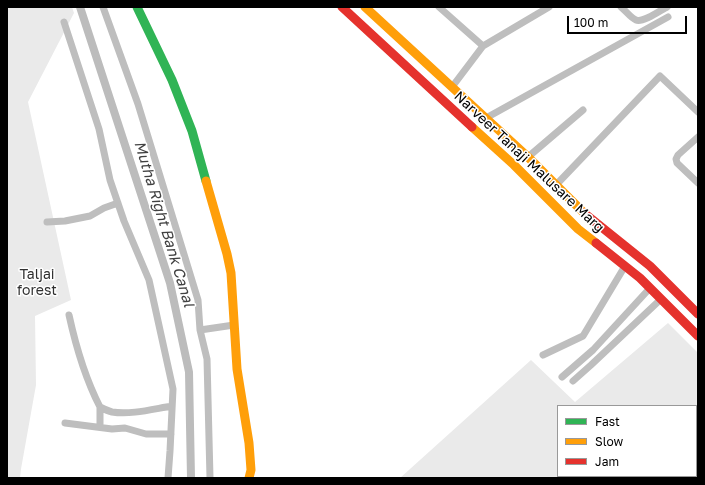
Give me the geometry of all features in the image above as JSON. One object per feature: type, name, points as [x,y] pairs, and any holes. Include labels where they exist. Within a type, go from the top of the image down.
[{"type":"main road","points":[[137,7],[172,80],[192,131],[231,273],[237,369],[249,443],[251,470],[249,478]]},
{"type":"main road","name":"Narveer Tanaji Malusare Marg","points":[[342,7],[514,165],[578,229],[640,278],[698,336]]},
{"type":"main road","name":"Narveer Tanaji Malusare Marg","points":[[365,7],[528,157],[588,217],[650,266],[698,314]]},
{"type":"street","points":[[103,7],[138,104],[198,300],[200,330],[208,359],[210,478]]},
{"type":"street","points":[[439,7],[483,46]]},
{"type":"street","points":[[452,87],[483,46],[549,7]]},
{"type":"street","points":[[621,7],[636,20],[640,21],[666,7]]},
{"type":"street","points":[[486,118],[668,17]]},
{"type":"street","points":[[64,22],[99,128],[110,180],[124,221],[149,280],[173,389],[168,478]]},
{"type":"street","points":[[556,185],[660,76],[698,112]]},
{"type":"street","points":[[528,157],[583,110]]},
{"type":"street","points":[[698,137],[678,155],[676,159],[677,163],[698,183]]},
{"type":"street","points":[[47,222],[65,221],[90,216],[104,208],[118,203]]},
{"type":"street","points":[[543,355],[582,336],[625,266]]},
{"type":"street","points":[[562,377],[593,350],[650,288]]},
{"type":"street","points":[[573,381],[661,299]]},
{"type":"street","points":[[69,315],[75,343],[93,393],[100,407],[100,427]]},
{"type":"street","points":[[200,330],[234,325]]},
{"type":"street","points":[[100,407],[110,412],[120,413],[139,412],[172,406]]},
{"type":"street","points":[[65,423],[112,429],[125,428],[146,434],[171,434]]},
{"type":"green space","name":"Taljai forest","points":[[7,7],[72,7],[74,13],[28,102],[71,300],[35,316],[36,385],[20,478],[7,478]]},
{"type":"green space","points":[[668,323],[698,353],[698,478],[400,478],[531,360],[575,402]]},
{"type":"waterway","name":"Mutha Right Bank Canal","points":[[80,7],[170,283],[189,372],[191,478]]},
{"type":"traffic: fast","points":[[137,7],[172,80],[192,131],[206,181]]},
{"type":"traffic: slow","points":[[365,7],[528,157],[584,213]]},
{"type":"traffic: slow","points":[[472,127],[514,165],[578,229],[596,243]]},
{"type":"traffic: slow","points":[[206,181],[231,273],[237,369],[249,443],[251,470],[249,478]]},
{"type":"traffic: jam","points":[[342,7],[472,127]]},
{"type":"traffic: jam","points":[[584,213],[650,266],[698,314]]},
{"type":"traffic: jam","points":[[596,243],[640,278],[698,336]]}]
